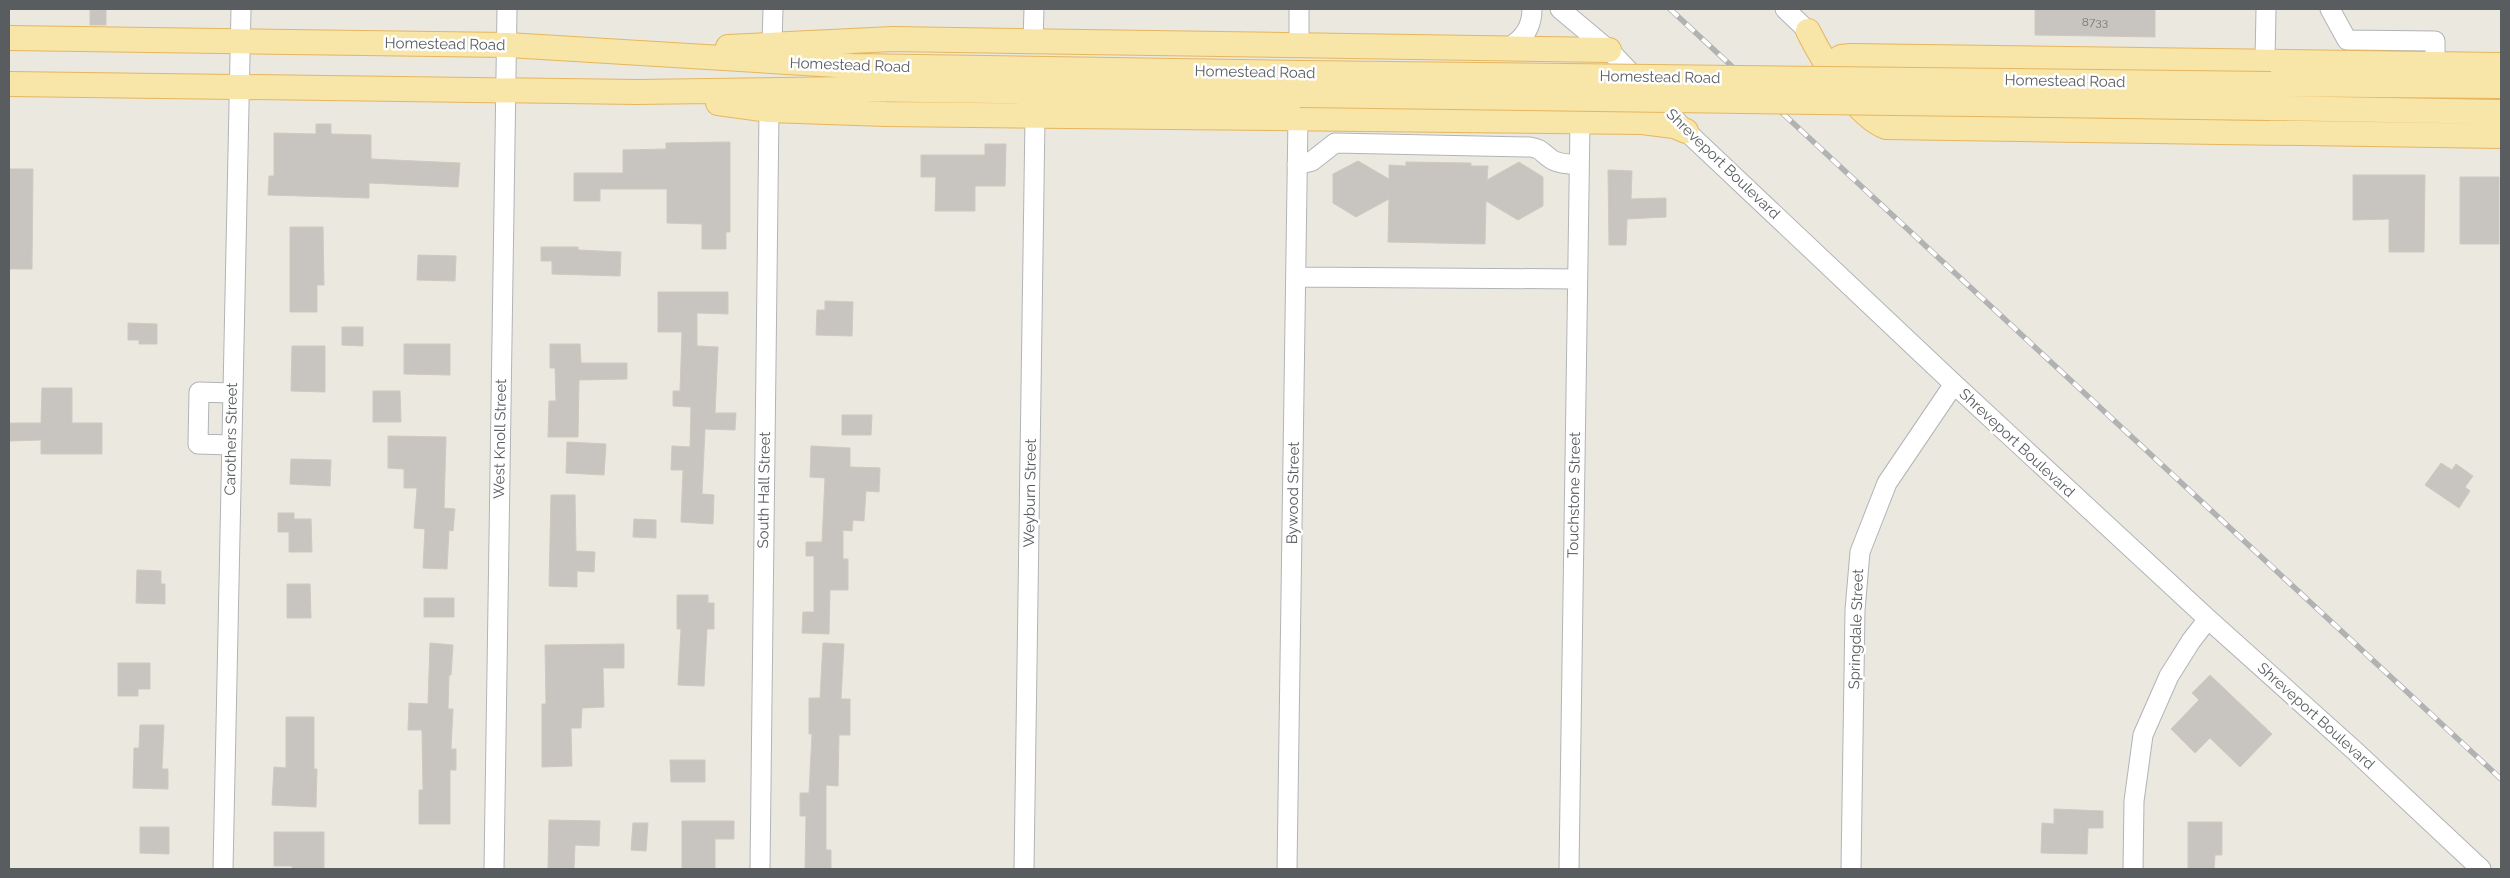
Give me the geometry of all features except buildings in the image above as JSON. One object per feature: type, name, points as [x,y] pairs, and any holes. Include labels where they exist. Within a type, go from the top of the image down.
[{"type":"main road","points":[[1808,31],[1826,44],[1851,56]]},
{"type":"main road","points":[[1808,31],[1822,59],[1868,117],[1886,127],[2501,136]]},
{"type":"main road","name":"Homestead Road","points":[[9,38],[507,45],[1300,95],[2268,73],[2501,86]]},
{"type":"main road","points":[[639,54],[772,44],[893,39],[1609,50]]},
{"type":"main road","points":[[1831,71],[1834,62],[1851,56],[2268,73],[2346,51],[2435,64],[2501,64]]},
{"type":"main road","name":"Homestead Road","points":[[9,84],[637,92],[852,90],[1300,95],[2501,112]]},
{"type":"main road","points":[[637,92],[769,110],[1035,116],[1300,95],[1580,122],[1666,124],[1686,130]]},
{"type":"main road","points":[[1642,122],[1650,118],[1659,102]]},
{"type":"street","name":"Carothers Street","points":[[222,869],[241,9]]},
{"type":"street","name":"West Knoll Street","points":[[494,869],[507,9]]},
{"type":"street","points":[[772,9],[772,44]]},
{"type":"street","points":[[1033,41],[1034,9]]},
{"type":"street","points":[[1299,9],[1299,45]]},
{"type":"street","points":[[1509,47],[1520,41],[1525,34],[1532,9]]},
{"type":"street","name":"Shreveport Boulevard","points":[[1560,9],[1609,50],[1686,130],[1954,384],[2208,619],[2356,751],[2481,869]]},
{"type":"street","points":[[1784,9],[1808,31]]},
{"type":"street","points":[[2266,9],[2268,73]]},
{"type":"street","points":[[2330,9],[2346,51]]},
{"type":"street","name":"Bywood Street","points":[[1287,869],[1300,95]]},
{"type":"street","name":"South Hall Street","points":[[760,869],[769,110]]},
{"type":"street","name":"Weyburn Street","points":[[1024,869],[1035,116]]},
{"type":"street","name":"Touchstone Street","points":[[1569,869],[1580,122]]},
{"type":"street","points":[[1298,165],[1312,161],[1335,142],[1530,147],[1541,149],[1552,159],[1560,162],[1579,165]]},
{"type":"street","points":[[1297,277],[1577,279]]},
{"type":"street","name":"Springdale Street","points":[[1852,869],[1855,610],[1860,552],[1887,483],[1954,384]]},
{"type":"street","points":[[231,445],[198,444],[199,392],[232,393]]},
{"type":"street","points":[[2133,869],[2134,801],[2143,736],[2169,676],[2191,640],[2208,619]]},
{"type":"railway","points":[[1670,9],[2501,779]]}]
